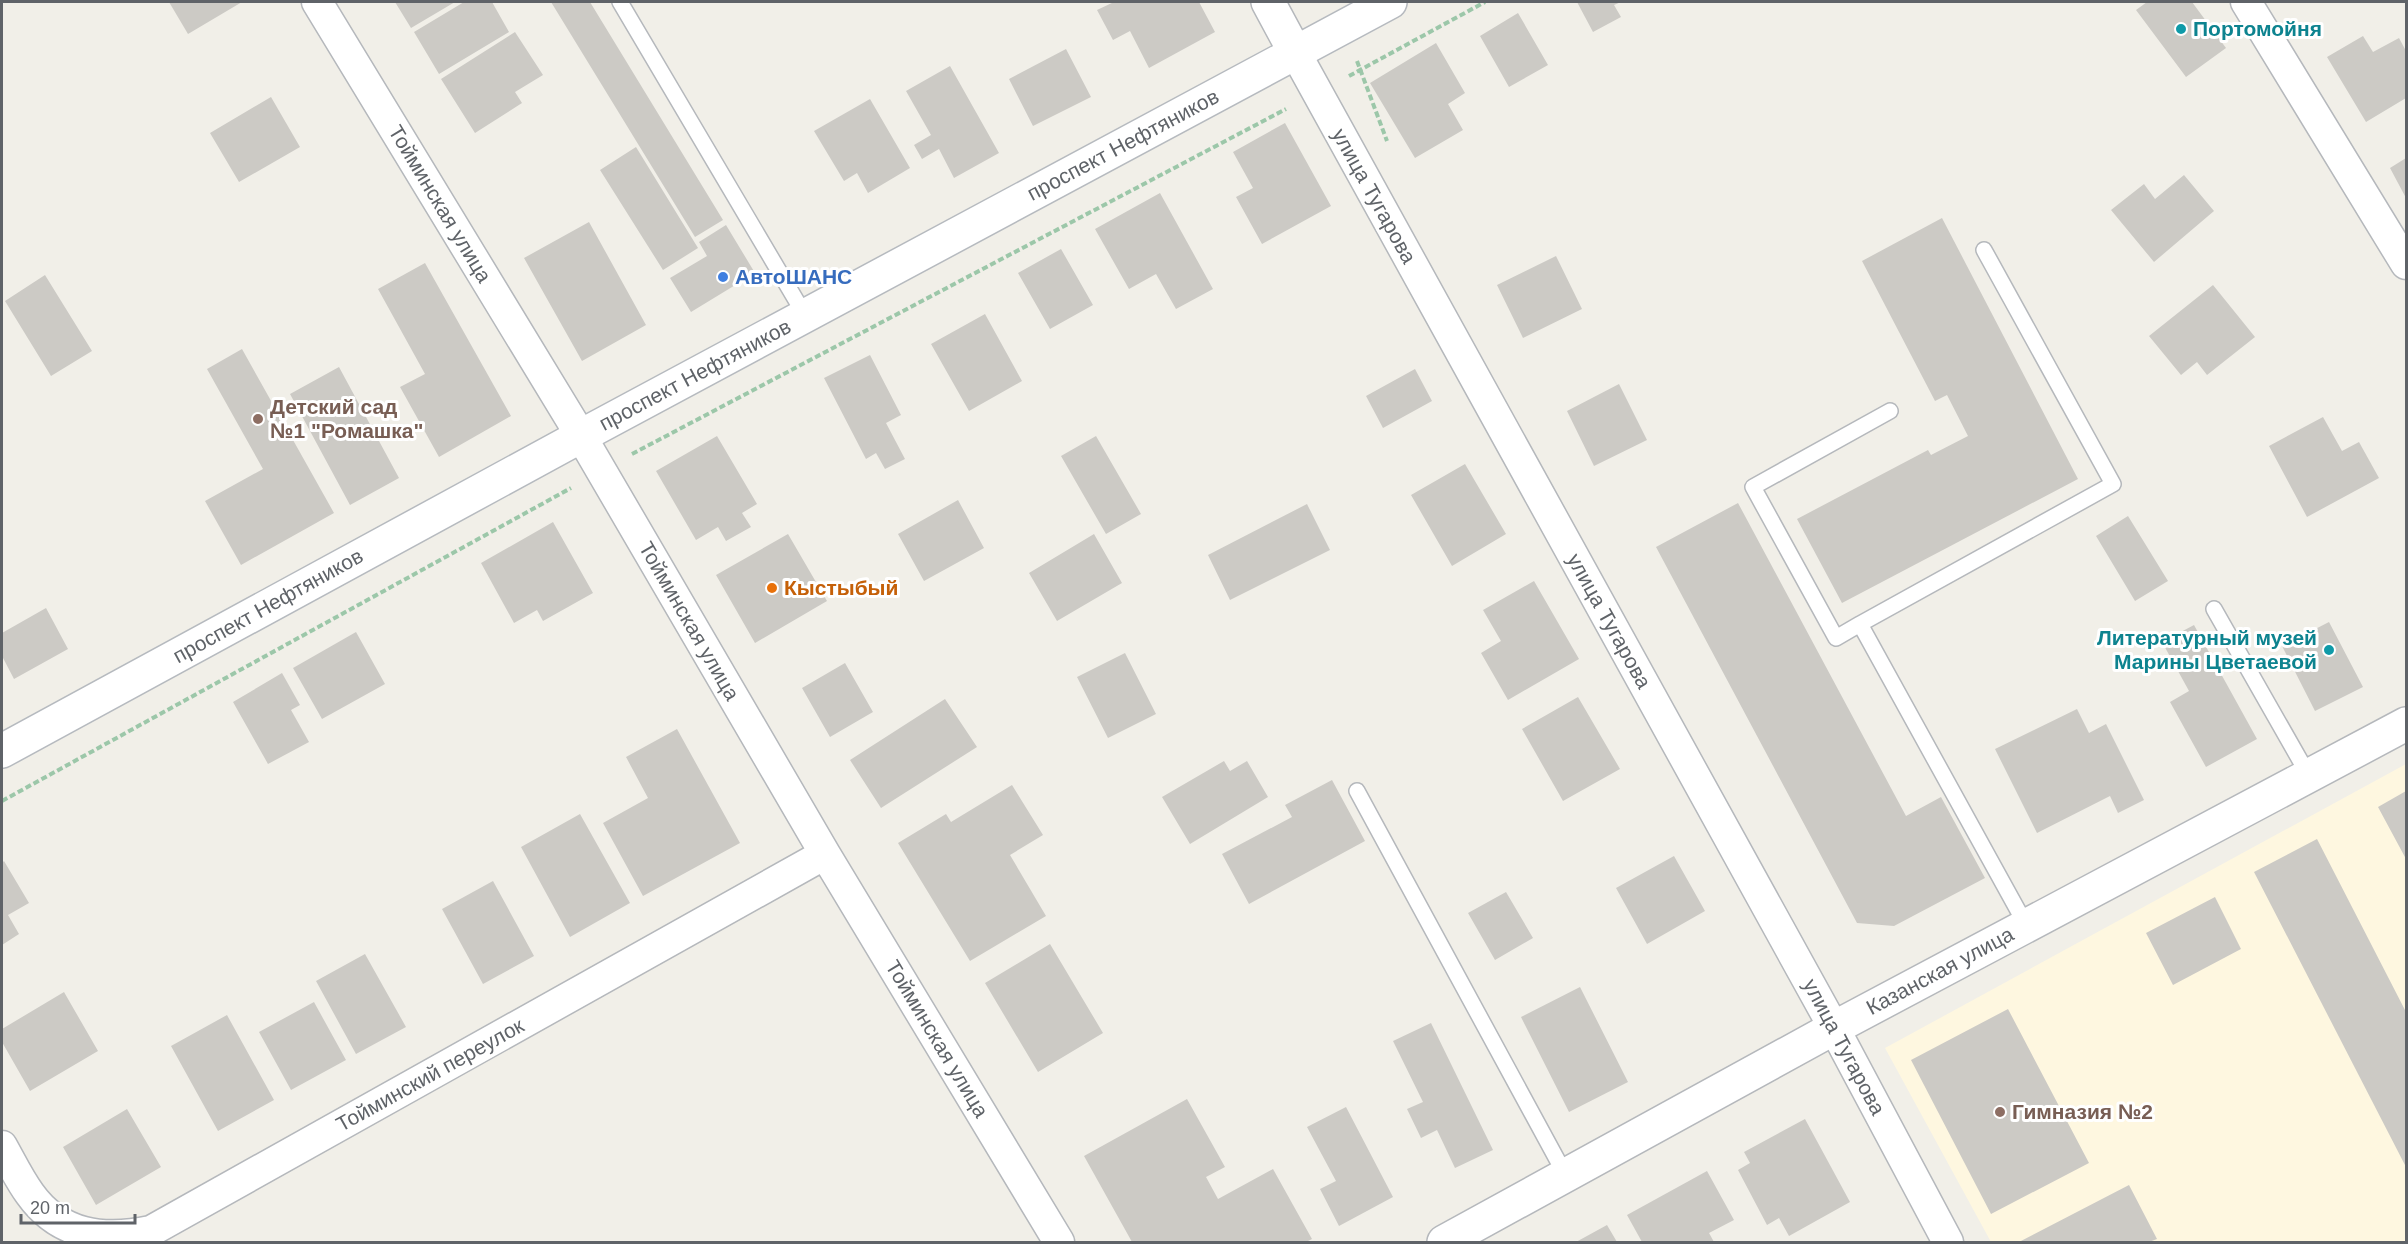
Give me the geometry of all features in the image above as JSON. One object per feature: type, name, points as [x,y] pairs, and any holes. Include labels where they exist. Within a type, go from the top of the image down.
[{"type":"main road","name":"улица Тугарова","points":[[1268,2],[1295,52]]},
{"type":"main road","name":"проспект Нефтяников","points":[[2,751],[580,436],[806,317],[1390,2]]},
{"type":"main road","name":"Казанская улица","points":[[1444,1242],[1834,1028],[2406,724]]},
{"type":"street","name":"Тойминская улица","points":[[317,2],[601,471],[825,854],[1059,1242]]},
{"type":"street","points":[[2246,2],[2406,262]]},
{"type":"street","name":"улица Тугарова","points":[[1295,52],[1834,1028],[1948,1242]]},
{"type":"street","name":"Тойминский переулок","points":[[2,1146],[31,1195],[51,1216],[72,1228],[99,1236],[124,1237],[151,1231],[825,854]]},
{"type":"lane","points":[[620,2],[806,317]]},
{"type":"lane","points":[[1890,411],[1753,487],[1836,638],[2113,484],[1984,250]]},
{"type":"lane","points":[[2214,609],[2309,776]]},
{"type":"lane","points":[[1860,624],[2026,925]]},
{"type":"lane","points":[[1357,791],[1566,1176]]},
{"type":"path","points":[[2,801],[601,471],[1485,2]]},
{"type":"shaded area","points":[[2406,764],[2406,1242],[1991,1242],[1885,1048]]},
{"type":"building","points":[[169,2],[242,2],[188,34]]},
{"type":"building","points":[[395,2],[455,2],[411,28]]},
{"type":"building","points":[[464,2],[492,2],[509,32],[439,74],[414,32]]},
{"type":"building","points":[[551,2],[590,2],[723,220],[695,237]]},
{"type":"building","points":[[1114,2],[1199,2],[1215,32],[1149,68],[1130,31],[1113,40],[1097,10]]},
{"type":"building","points":[[1577,2],[1621,2],[1614,5],[1621,17],[1593,32]]},
{"type":"building","name":"Портомойня","points":[[2147,2],[2192,2],[2226,48],[2186,77],[2136,10]]},
{"type":"building","points":[[1518,13],[1548,65],[1509,87],[1480,36]]},
{"type":"building","points":[[515,32],[543,75],[515,92],[522,103],[475,133],[441,79]]},
{"type":"building","points":[[2363,36],[2373,52],[2399,38],[2406,51],[2406,98],[2366,122],[2327,57]]},
{"type":"building","points":[[1436,43],[1465,93],[1448,104],[1463,130],[1415,158],[1370,83]]},
{"type":"building","points":[[1066,49],[1091,97],[1033,126],[1009,79]]},
{"type":"building","points":[[950,66],[999,153],[954,178],[939,149],[922,159],[914,145],[931,135],[906,91]]},
{"type":"building","points":[[271,97],[300,147],[239,182],[210,133]]},
{"type":"building","points":[[870,99],[910,168],[868,193],[857,173],[844,181],[814,131]]},
{"type":"building","points":[[1285,123],[1331,206],[1262,244],[1236,197],[1253,188],[1233,152]]},
{"type":"building","points":[[636,147],[698,248],[663,270],[600,170]]},
{"type":"building","points":[[2406,158],[2406,198],[2390,168]]},
{"type":"building","points":[[2184,175],[2214,211],[2154,262],[2111,210],[2144,184],[2155,199]]},
{"type":"building","points":[[1160,193],[1213,289],[1176,309],[1156,274],[1129,289],[1095,229]]},
{"type":"building","points":[[1942,218],[2078,479],[1842,603],[1797,519],[1928,450],[1931,455],[1968,436],[1947,395],[1935,401],[1862,261]]},
{"type":"building","points":[[589,222],[646,325],[582,361],[524,258]]},
{"type":"building","points":[[726,225],[755,273],[691,312],[670,278],[707,256],[699,242]]},
{"type":"building","points":[[1061,249],[1093,305],[1050,329],[1018,273]]},
{"type":"building","points":[[1556,256],[1582,309],[1523,338],[1497,285]]},
{"type":"building","points":[[425,263],[511,416],[439,457],[400,387],[425,374],[378,289]]},
{"type":"building","points":[[45,275],[92,351],[51,376],[5,301]]},
{"type":"building","points":[[2213,285],[2255,337],[2207,375],[2197,362],[2181,375],[2149,336]]},
{"type":"building","points":[[985,314],[1022,381],[969,411],[931,344]]},
{"type":"building","name":"Детский сад №1 \"Ромашка\"","points":[[242,349],[334,513],[241,565],[205,501],[263,469],[207,369]]},
{"type":"building","points":[[870,355],[901,415],[886,423],[905,459],[885,469],[876,453],[866,459],[824,378]]},
{"type":"building","points":[[339,367],[399,478],[350,505],[290,394]]},
{"type":"building","points":[[1415,369],[1432,401],[1383,428],[1366,396]]},
{"type":"building","points":[[1619,384],[1647,440],[1594,466],[1567,411]]},
{"type":"building","points":[[2323,417],[2342,451],[2359,442],[2379,478],[2307,517],[2269,446]]},
{"type":"building","points":[[717,436],[757,504],[742,513],[751,527],[726,541],[718,527],[696,540],[656,471]]},
{"type":"building","points":[[1096,436],[1141,514],[1106,534],[1061,456]]},
{"type":"building","points":[[1465,464],[1506,534],[1452,566],[1411,495]]},
{"type":"building","points":[[958,500],[984,548],[924,581],[898,534]]},
{"type":"building","points":[[1738,503],[1906,816],[1941,797],[1985,878],[1894,926],[1857,923],[1656,547]]},
{"type":"building","points":[[1307,504],[1330,550],[1230,600],[1208,555]]},
{"type":"building","points":[[2128,516],[2168,581],[2135,601],[2096,536]]},
{"type":"building","points":[[553,522],[593,593],[543,621],[537,610],[514,623],[481,563]]},
{"type":"building","name":"Кыстыбый","points":[[788,534],[827,601],[755,643],[716,575]]},
{"type":"building","points":[[1094,534],[1122,583],[1057,621],[1029,573]]},
{"type":"building","points":[[1534,581],[1579,659],[1508,700],[1481,653],[1501,641],[1483,610]]},
{"type":"building","points":[[46,608],[68,649],[14,679],[2,656],[2,633]]},
{"type":"building","points":[[2329,622],[2363,687],[2315,711],[2282,646]]},
{"type":"building","points":[[2194,625],[2257,739],[2206,767],[2170,702],[2189,691],[2162,642]]},
{"type":"building","points":[[356,632],[385,684],[322,719],[293,668]]},
{"type":"building","points":[[1125,653],[1156,714],[1108,738],[1077,677]]},
{"type":"building","points":[[845,663],[873,712],[830,737],[802,688]]},
{"type":"building","points":[[282,673],[300,705],[291,710],[309,742],[268,764],[233,702]]},
{"type":"building","points":[[1578,697],[1620,769],[1563,801],[1522,729]]},
{"type":"building","points":[[945,699],[977,747],[881,808],[850,760]]},
{"type":"building","points":[[2077,709],[2089,733],[2106,724],[2144,800],[2118,813],[2110,796],[2037,833],[1995,749]]},
{"type":"building","points":[[677,729],[740,843],[643,896],[603,823],[648,798],[626,757]]},
{"type":"building","points":[[1224,761],[1230,771],[1247,761],[1268,797],[1190,844],[1162,797]]},
{"type":"building","points":[[1332,780],[1365,841],[1249,904],[1222,854],[1292,817],[1285,805]]},
{"type":"building","points":[[1012,785],[1043,835],[1010,855],[1046,916],[970,961],[898,843],[946,814],[951,822]]},
{"type":"building","points":[[2406,791],[2406,859],[2378,807]]},
{"type":"building","points":[[580,814],[630,903],[570,937],[521,847]]},
{"type":"building","points":[[2317,839],[2406,1012],[2406,1167],[2254,872]]},
{"type":"building","points":[[1674,856],[1705,911],[1647,944],[1616,888]]},
{"type":"building","points":[[4,861],[29,903],[8,915],[19,934],[2,945],[2,863]]},
{"type":"building","points":[[493,881],[534,956],[483,984],[442,909]]},
{"type":"building","points":[[1506,892],[1533,938],[1495,960],[1468,913]]},
{"type":"building","points":[[2215,897],[2241,949],[2173,985],[2146,933]]},
{"type":"building","points":[[1050,944],[1103,1033],[1038,1072],[985,983]]},
{"type":"building","points":[[365,954],[406,1027],[356,1054],[316,981]]},
{"type":"building","points":[[1580,987],[1628,1082],[1569,1112],[1521,1017]]},
{"type":"building","points":[[64,992],[98,1051],[30,1091],[2,1042],[2,1029]]},
{"type":"building","points":[[314,1002],[346,1060],[291,1090],[259,1032]]},
{"type":"building","name":"Гимназия №2","points":[[2008,1009],[2089,1163],[1991,1214],[1911,1060]]},
{"type":"building","points":[[227,1015],[274,1100],[218,1131],[171,1046]]},
{"type":"building","points":[[1431,1023],[1493,1150],[1455,1168],[1437,1130],[1421,1138],[1407,1109],[1423,1102],[1393,1041]]},
{"type":"building","points":[[1187,1099],[1225,1167],[1206,1177],[1218,1199],[1273,1169],[1312,1239],[1306,1242],[1132,1242],[1084,1156]]},
{"type":"building","points":[[1346,1107],[1393,1197],[1339,1226],[1320,1189],[1336,1181],[1307,1127]]},
{"type":"building","points":[[127,1109],[161,1167],[96,1205],[63,1147]]},
{"type":"building","points":[[1805,1119],[1850,1202],[1789,1236],[1779,1218],[1767,1225],[1738,1170],[1750,1163],[1744,1152]]},
{"type":"building","points":[[1707,1171],[1734,1220],[1709,1233],[1714,1242],[1642,1242],[1627,1215]]},
{"type":"building","points":[[2129,1185],[2157,1239],[2149,1242],[2019,1242]]},
{"type":"building","points":[[1607,1225],[1617,1242],[1576,1242]]},
{"type":"place","name":"Портомойня","points":[[2181,29]]},
{"type":"place","name":"АвтоШАНС","points":[[723,277]]},
{"type":"place","name":"Детский сад №1 \"Ромашка\"","points":[[258,419]]},
{"type":"place","name":"Кыстыбый","points":[[772,588]]},
{"type":"place","name":"Литературный музей Марины Цветаевой","points":[[2329,650]]},
{"type":"place","name":"Гимназия №2","points":[[2000,1112]]}]
